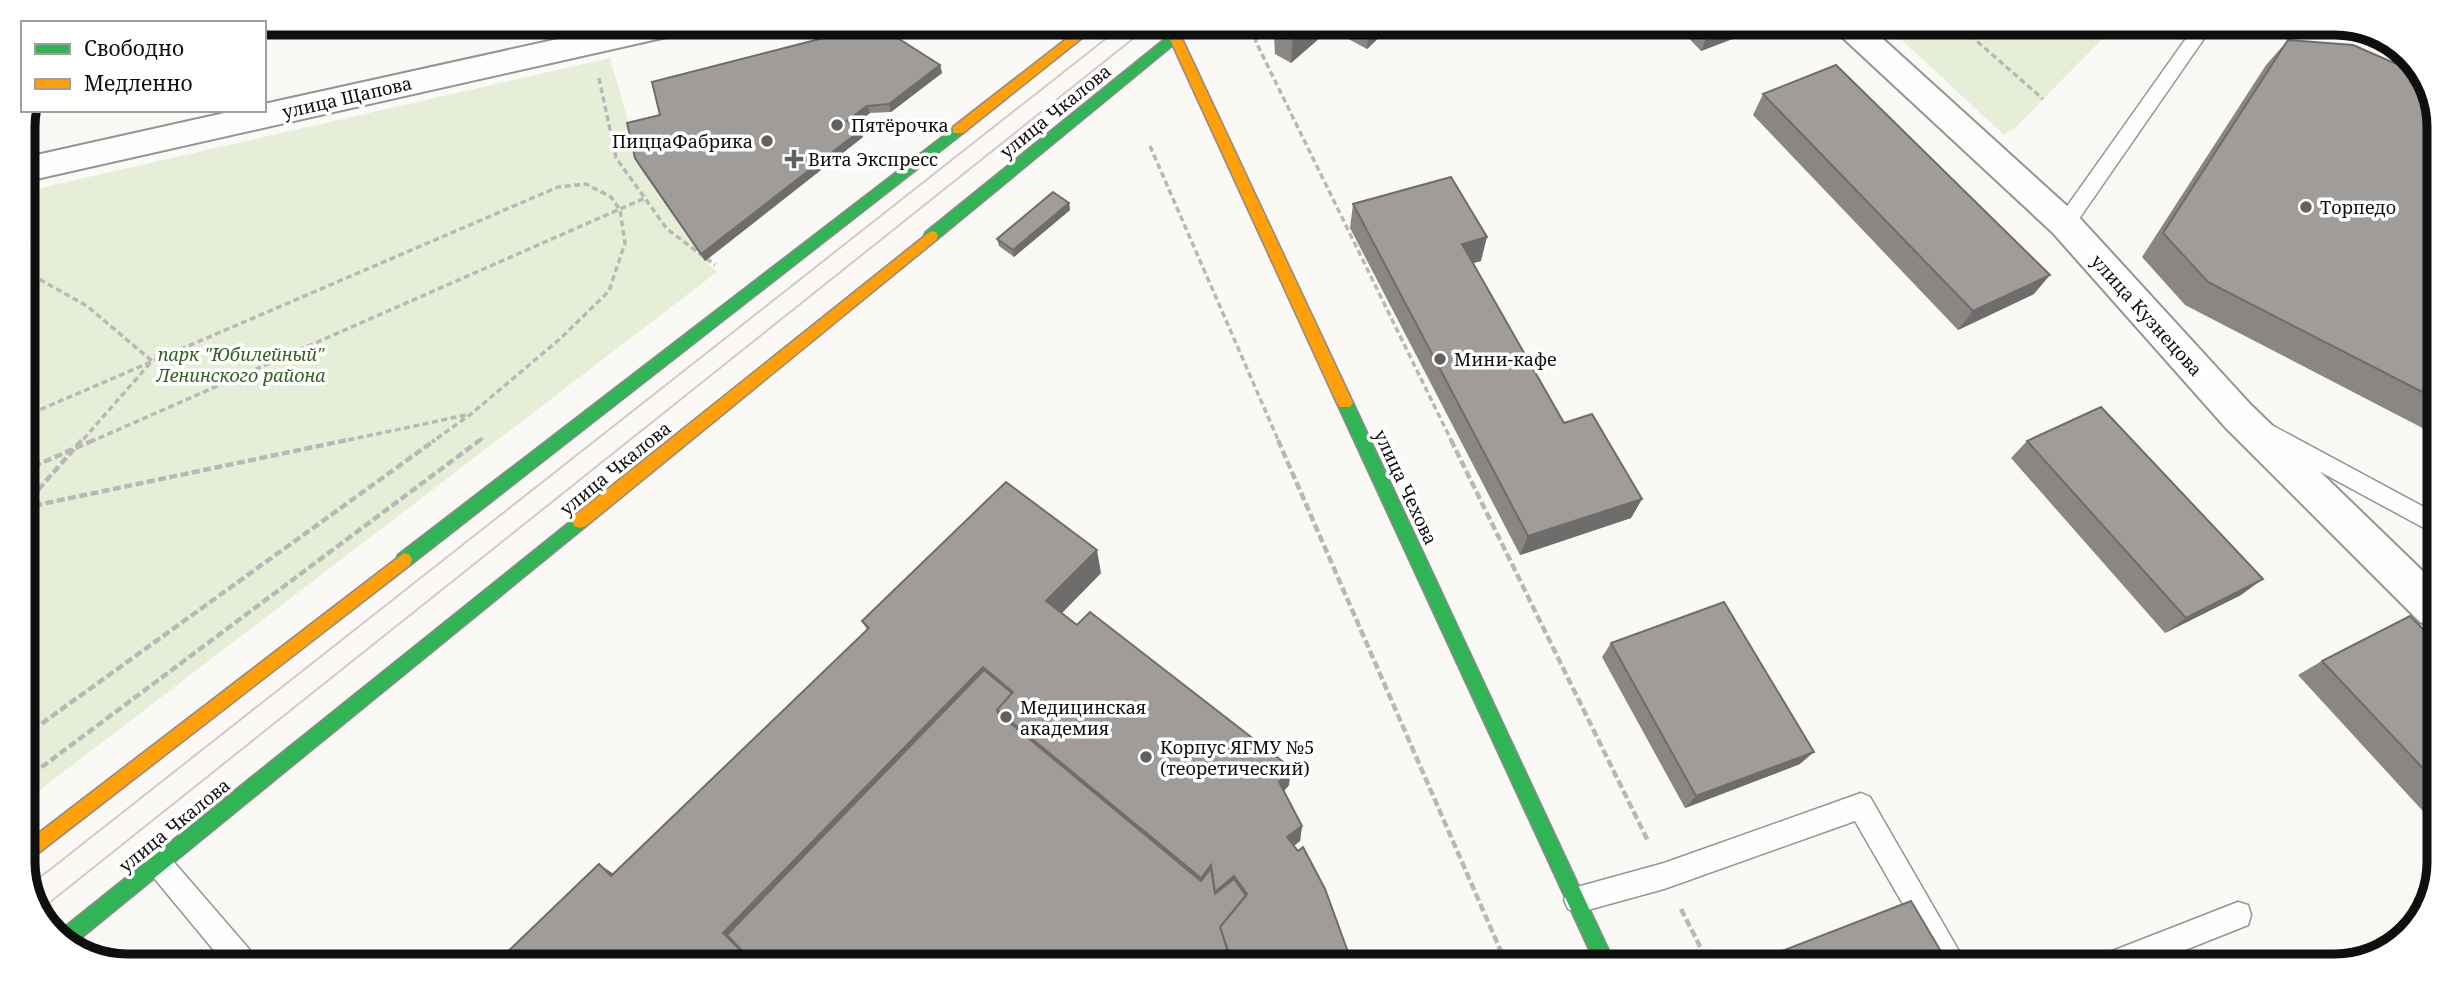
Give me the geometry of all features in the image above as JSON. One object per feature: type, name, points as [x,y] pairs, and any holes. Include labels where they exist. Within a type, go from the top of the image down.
[{"type":"main road","points":[[35,847],[1079,35]]},
{"type":"main road","name":"улица Чкалова","points":[[70,934],[1169,35]]},
{"type":"main road","name":"улица Чехова","points":[[1174,35],[1601,954]]},
{"type":"street","name":"улица Щапова","points":[[35,167],[634,35]]},
{"type":"street","name":"улица Кузнецова","points":[[1859,35],[2065,225],[2238,416],[2427,602]]},
{"type":"lane","points":[[2065,225],[2198,35]]},
{"type":"lane","points":[[2238,416],[2427,520]]},
{"type":"lane","points":[[1577,900],[1664,876],[1861,806],[1947,954]]},
{"type":"lane","points":[[158,863],[235,954]]},
{"type":"lane","points":[[2140,954],[2238,915]]},
{"type":"path","points":[[1256,35],[1256,43],[1704,954]]},
{"type":"path","points":[[1970,35],[2043,99]]},
{"type":"path","points":[[593,46],[616,158],[667,229],[723,271]]},
{"type":"path","points":[[1150,146],[1502,954]]},
{"type":"path","points":[[35,412],[558,187],[586,184],[611,197],[620,210],[625,243],[609,291],[561,338],[471,414],[35,728]]},
{"type":"path","points":[[35,466],[645,198]]},
{"type":"path","points":[[704,274],[715,265]]},
{"type":"path","points":[[35,277],[87,306],[152,361]]},
{"type":"path","points":[[35,494],[152,361]]},
{"type":"path","points":[[35,505],[471,414]]},
{"type":"path","points":[[35,772],[492,432]]},
{"type":"green space","points":[[1896,35],[2106,35],[2012,131],[2011,129],[2004,135]]},
{"type":"green space","name":"парк \"Юбилейный\" Ленинского района","points":[[610,58],[631,131],[705,261],[717,272],[35,794],[35,189]]},
{"type":"building","points":[[835,35],[893,35],[940,65],[889,104],[867,106],[847,121],[861,130],[701,254],[635,158],[627,123],[660,115],[652,82]]},
{"type":"building","name":"Торпедо","points":[[2288,40],[2353,45],[2405,68],[2418,86],[2427,121],[2427,394],[2208,282],[2163,233]]},
{"type":"building","points":[[1836,65],[2050,275],[1973,311],[1763,94]]},
{"type":"building","points":[[1451,177],[1487,237],[1462,244],[1564,423],[1592,414],[1642,499],[1528,536],[1353,204]]},
{"type":"building","points":[[1053,192],[1069,203],[1013,250],[997,239]]},
{"type":"building","points":[[2101,407],[2263,579],[2186,618],[2027,441]]},
{"type":"building","name":"Корпус ЯГМУ №5 (теоретический)","points":[[1006,482],[1097,550],[1046,601],[1077,625],[1090,612],[1291,768],[1279,782],[1302,826],[1287,837],[1298,851],[1303,847],[1325,889],[1349,954],[1229,954],[1220,927],[1247,894],[1234,876],[1215,892],[1211,865],[1201,878],[997,710],[1013,692],[983,667],[723,933],[744,954],[505,954],[599,864],[611,876],[869,628],[862,621]]},
{"type":"building","points":[[1724,602],[1814,752],[1696,796],[1611,643]]},
{"type":"building","points":[[2410,616],[2427,633],[2427,773],[2322,661]]},
{"type":"building","points":[[984,670],[1012,693],[997,710],[998,713],[1201,881],[1211,868],[1215,894],[1234,879],[1246,896],[1220,927],[1228,954],[745,954],[727,935]]},
{"type":"building","points":[[1911,901],[1942,954],[1774,954]]},
{"type":"tram line","points":[[37,880],[1111,35]]},
{"type":"tram line","points":[[46,905],[1138,35]]},
{"type":"traffic: fast","points":[[931,236],[1179,35]]},
{"type":"traffic: fast","points":[[404,560],[958,130]]},
{"type":"traffic: fast","points":[[1345,403],[1601,954]]},
{"type":"traffic: fast","points":[[70,934],[580,521]]},
{"type":"traffic: slow","points":[[958,130],[1079,35]]},
{"type":"traffic: slow","points":[[1174,35],[1345,403]]},
{"type":"traffic: slow","points":[[580,521],[931,236]]},
{"type":"traffic: slow","points":[[35,847],[404,560]]},
{"type":"place","name":"Пятёрочка","points":[[837,125]]},
{"type":"place","name":"ПиццаФабрика","points":[[767,141]]},
{"type":"place","name":"Вита Экспресс","points":[[794,159]]},
{"type":"place","name":"Торпедо","points":[[2306,207]]},
{"type":"place","name":"Мини-кафе","points":[[1440,359]]},
{"type":"place","name":"Медицинская академия","points":[[1006,717]]},
{"type":"place","name":"Корпус ЯГМУ №5 (теоретический)","points":[[1146,757]]}]
